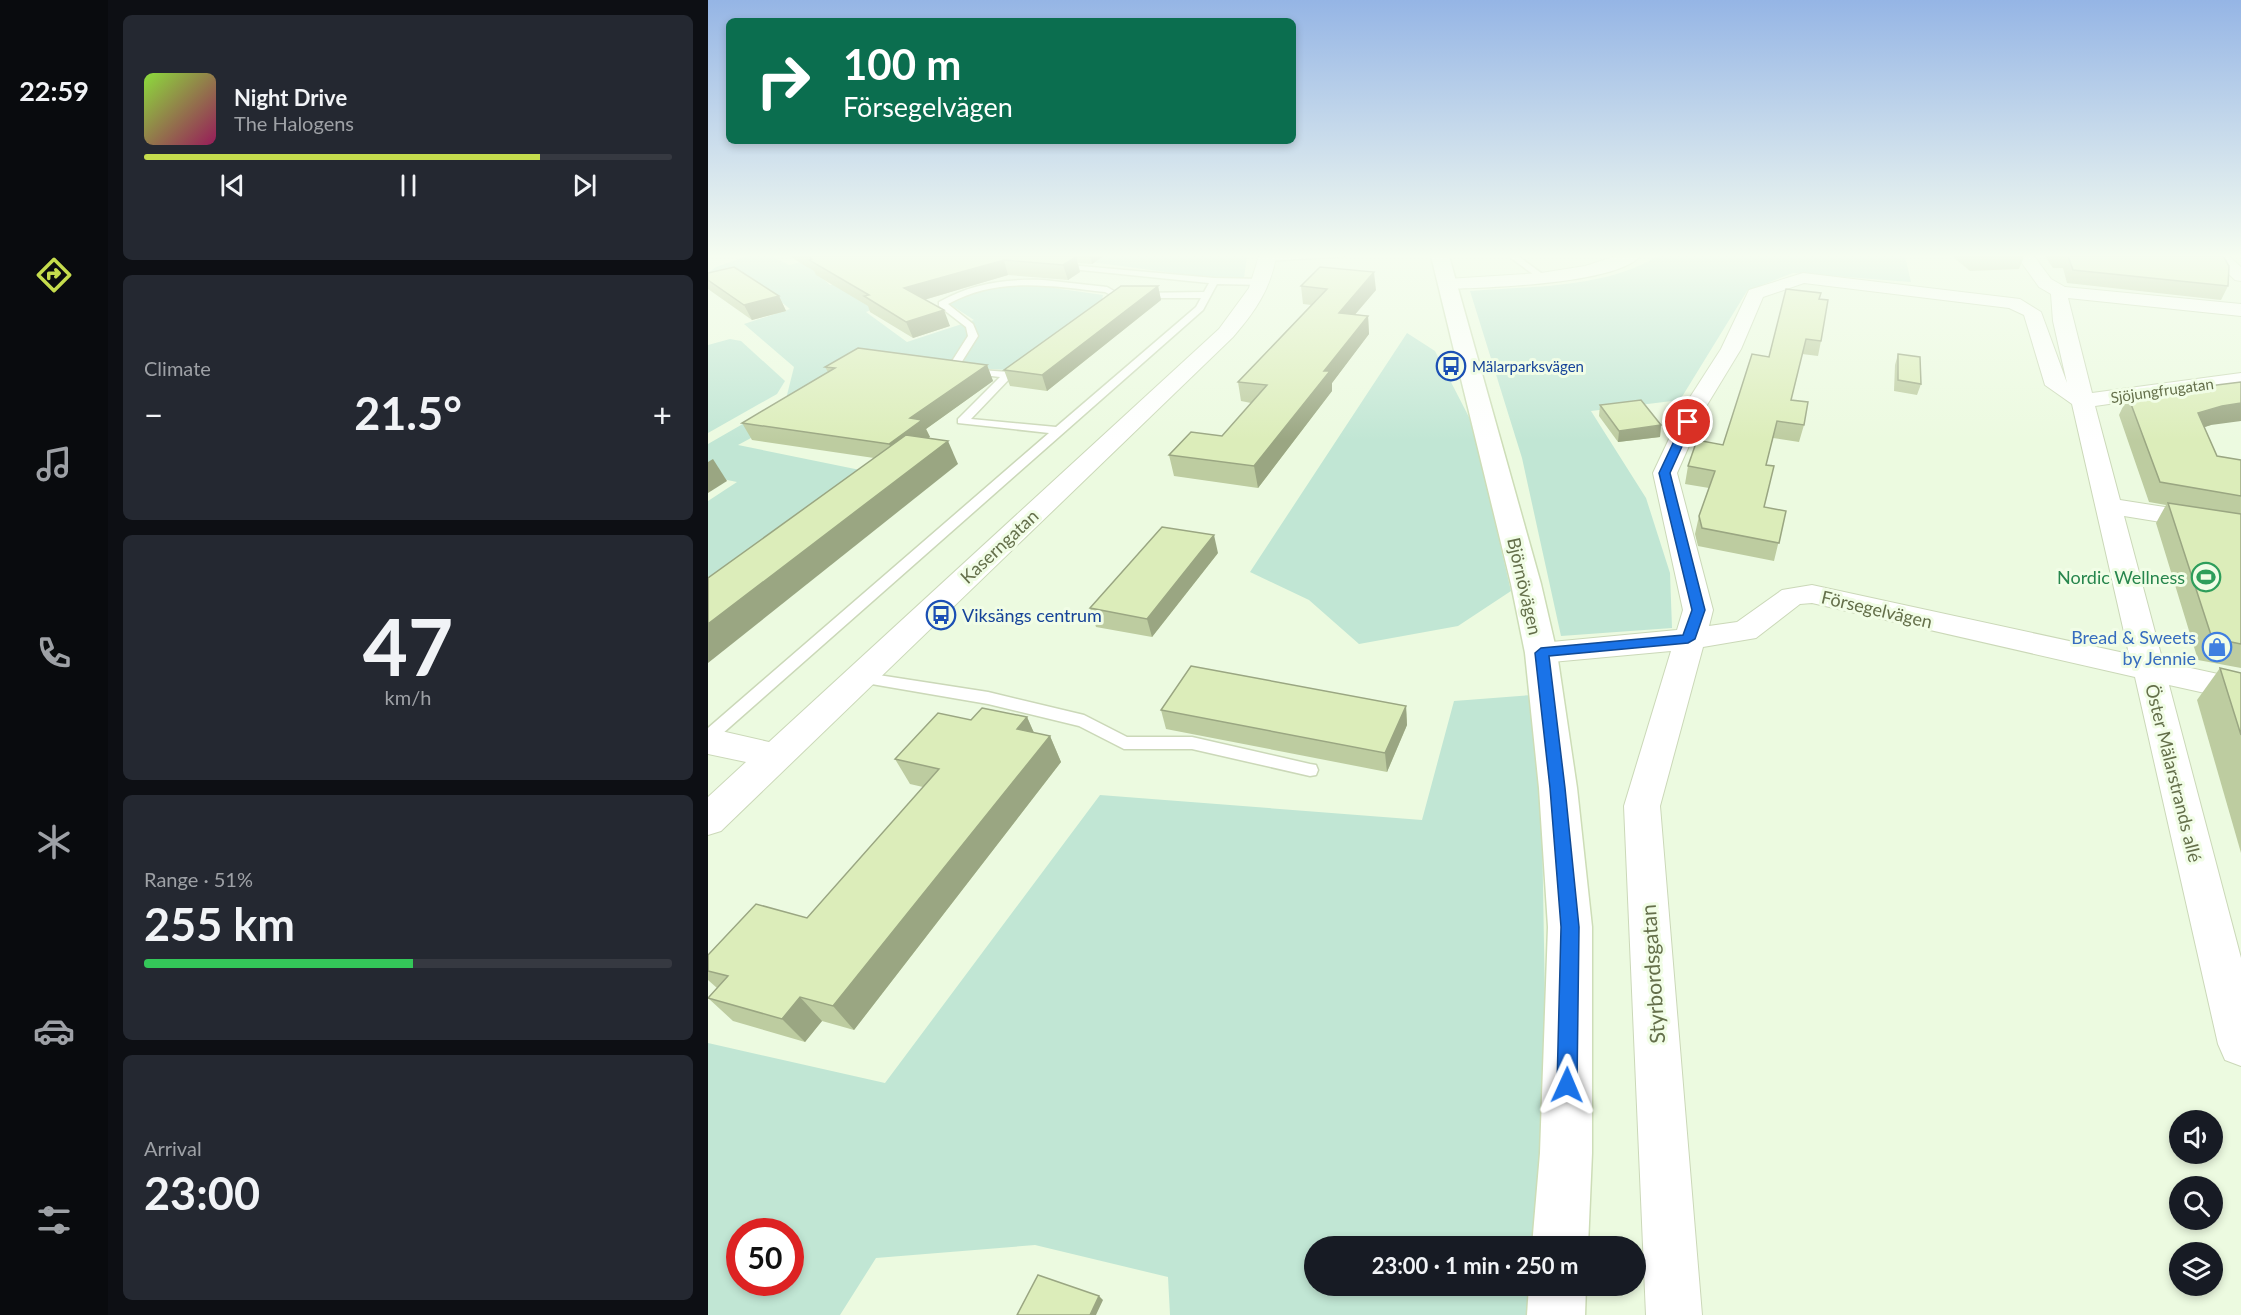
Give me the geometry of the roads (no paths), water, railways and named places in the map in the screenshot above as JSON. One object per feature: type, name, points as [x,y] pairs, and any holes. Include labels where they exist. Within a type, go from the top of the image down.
[{"type":"main road","name":"Björnövägen","points":[[1456,317],[1541,653],[1558,788],[1570,927],[1566,1152],[1561,1236]]},
{"type":"main road","points":[[1556,1315],[1557,1296]]},
{"type":"street","name":"Kaserngatan","points":[[708,820],[1227,333],[1240,317]]},
{"type":"street","name":"Styrbordsgatan","points":[[1674,1315],[1642,806],[1698,610],[1665,473],[1696,405],[1731,349],[1745,317]]},
{"type":"street","name":"Styrbordsgatan","points":[[2034,317],[2056,385],[2083,401]]},
{"type":"street","name":"Öster Mälarstrands allé","points":[[2063,317],[2149,672],[2228,943],[2241,1044]]},
{"type":"street","name":"Sjöjungfrugatan","points":[[2083,401],[2241,379]]},
{"type":"street","points":[[2108,506],[2241,527]]},
{"type":"street","name":"Försegelvägen","points":[[1541,653],[1688,639],[1745,631],[1792,596],[1812,594],[2149,672],[2241,690]]},
{"type":"street","points":[[708,739],[775,756]]},
{"type":"lane","points":[[959,317],[970,326],[973,336],[947,368],[1013,372],[962,421],[1059,431]]},
{"type":"lane","points":[[708,739],[1189,317]]},
{"type":"lane","points":[[859,677],[988,698],[1084,721],[1124,743],[1192,743],[1310,770]]},
{"type":"place","name":"Mälarparksvägen","points":[[1451,366]]},
{"type":"place","name":"Nordic Wellness","points":[[2206,577]]},
{"type":"place","name":"Viksängs centrum","points":[[941,615]]},
{"type":"place","name":"Bread & Sweets by Jennie","points":[[2217,647]]}]
